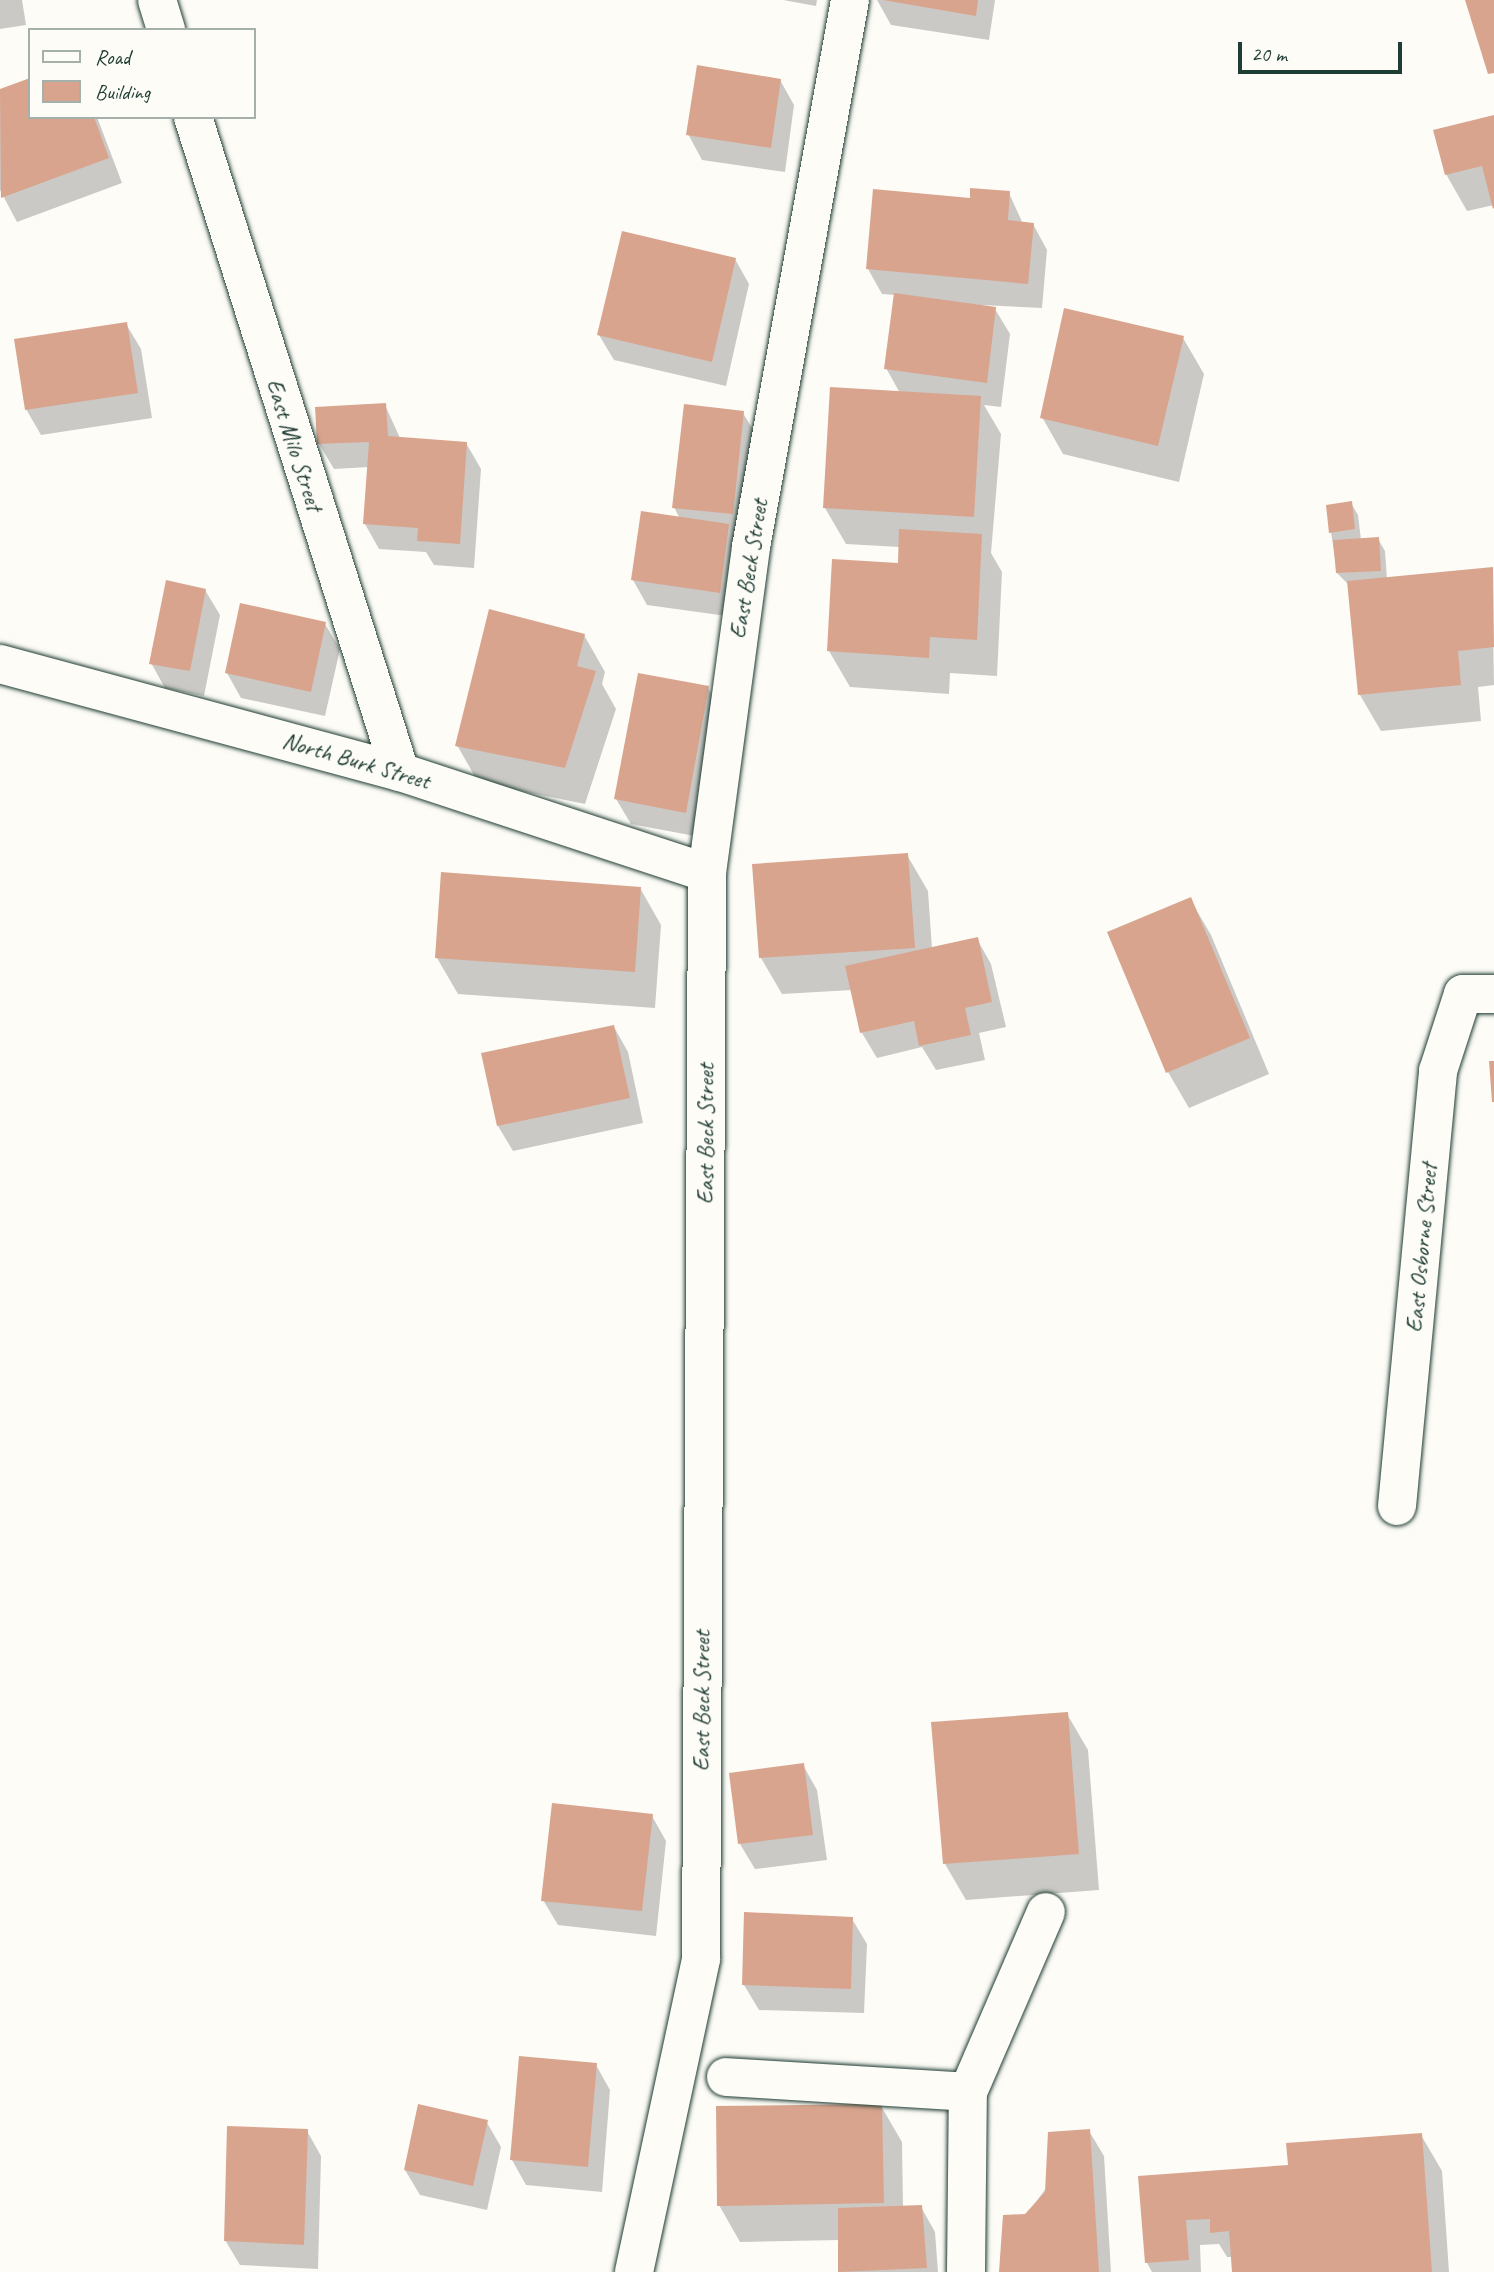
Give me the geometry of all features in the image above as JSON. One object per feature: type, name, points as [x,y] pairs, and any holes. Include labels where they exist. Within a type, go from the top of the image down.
[{"type":"street","points":[[157,0],[165,28]]},
{"type":"street","name":"East Beck Street","points":[[634,2272],[701,1959],[707,873],[751,547],[850,0]]},
{"type":"street","name":"East Milo Street","points":[[194,119],[401,772]]},
{"type":"street","points":[[0,666],[707,873]]},
{"type":"street","name":"North Burk Street","points":[[0,666],[401,772],[707,873]]},
{"type":"street","name":"East Osborne Street","points":[[1397,1506],[1438,1071],[1478,994]]},
{"type":"street","points":[[966,2272],[968,2092],[1046,1912]]},
{"type":"street","points":[[726,2077],[968,2092]]},
{"type":"building","points":[[883,0],[978,0],[976,16]]},
{"type":"building","points":[[1465,0],[1494,0],[1494,73],[1488,74]]},
{"type":"building","points":[[697,65],[781,79],[771,148],[686,135]]},
{"type":"building","points":[[28,79],[28,119],[95,119],[109,158],[1,198],[0,89]]},
{"type":"building","points":[[1494,115],[1493,209],[1482,166],[1445,175],[1433,130]]},
{"type":"building","points":[[970,188],[1010,191],[1008,220],[1034,223],[1028,284],[866,269],[873,189],[970,198]]},
{"type":"building","points":[[622,231],[736,258],[712,362],[597,335]]},
{"type":"building","points":[[894,293],[996,307],[987,383],[884,369]]},
{"type":"building","points":[[1064,308],[1184,336],[1158,446],[1040,418]]},
{"type":"building","points":[[127,322],[138,393],[25,410],[14,339]]},
{"type":"building","points":[[830,387],[981,396],[974,517],[823,508]]},
{"type":"building","points":[[386,403],[388,436],[467,442],[460,544],[417,541],[418,528],[363,524],[369,442],[317,444],[315,407]]},
{"type":"building","points":[[684,404],[744,411],[733,514],[672,508]]},
{"type":"building","points":[[1352,501],[1355,529],[1329,533],[1326,505]]},
{"type":"building","points":[[641,511],[729,524],[720,593],[631,580]]},
{"type":"building","points":[[899,529],[982,534],[977,640],[930,637],[929,658],[827,651],[832,559],[898,563]]},
{"type":"building","points":[[1379,537],[1381,571],[1336,573],[1333,540]]},
{"type":"building","points":[[1493,567],[1494,647],[1458,651],[1461,685],[1358,695],[1347,581]]},
{"type":"building","points":[[166,580],[206,589],[190,671],[149,664]]},
{"type":"building","points":[[240,603],[326,622],[311,692],[225,673]]},
{"type":"building","points":[[489,609],[585,634],[577,666],[596,671],[565,768],[455,746]]},
{"type":"building","points":[[638,673],[709,686],[686,813],[614,799]]},
{"type":"building","points":[[908,853],[915,948],[759,958],[752,864]]},
{"type":"building","points":[[441,872],[641,887],[635,972],[435,958]]},
{"type":"building","points":[[1191,897],[1250,1038],[1166,1073],[1107,932]]},
{"type":"building","points":[[978,937],[992,1002],[965,1008],[971,1035],[919,1046],[914,1021],[860,1033],[845,966]]},
{"type":"building","points":[[614,1025],[630,1098],[497,1126],[481,1053]]},
{"type":"building","points":[[1489,1061],[1494,1061],[1494,1102],[1492,1102]]},
{"type":"building","points":[[1068,1712],[1079,1854],[943,1864],[931,1722]]},
{"type":"building","points":[[804,1763],[813,1835],[738,1844],[729,1773]]},
{"type":"building","points":[[552,1803],[653,1814],[642,1911],[541,1901]]},
{"type":"building","points":[[744,1912],[853,1917],[851,1989],[742,1985]]},
{"type":"building","points":[[519,2056],[597,2063],[588,2167],[510,2160]]},
{"type":"building","points":[[418,2104],[488,2120],[473,2186],[404,2170]]},
{"type":"building","points":[[882,2104],[884,2203],[717,2206],[716,2106]]},
{"type":"building","points":[[227,2126],[308,2129],[304,2245],[224,2241]]},
{"type":"building","points":[[1090,2129],[1099,2272],[999,2272],[1003,2215],[1025,2214],[1045,2192],[1048,2132]]},
{"type":"building","points":[[1422,2133],[1432,2272],[1232,2272],[1229,2231],[1210,2233],[1210,2219],[1186,2220],[1189,2260],[1145,2263],[1138,2176],[1288,2165],[1286,2143]]},
{"type":"building","points":[[922,2205],[927,2268],[838,2272],[838,2208]]}]
